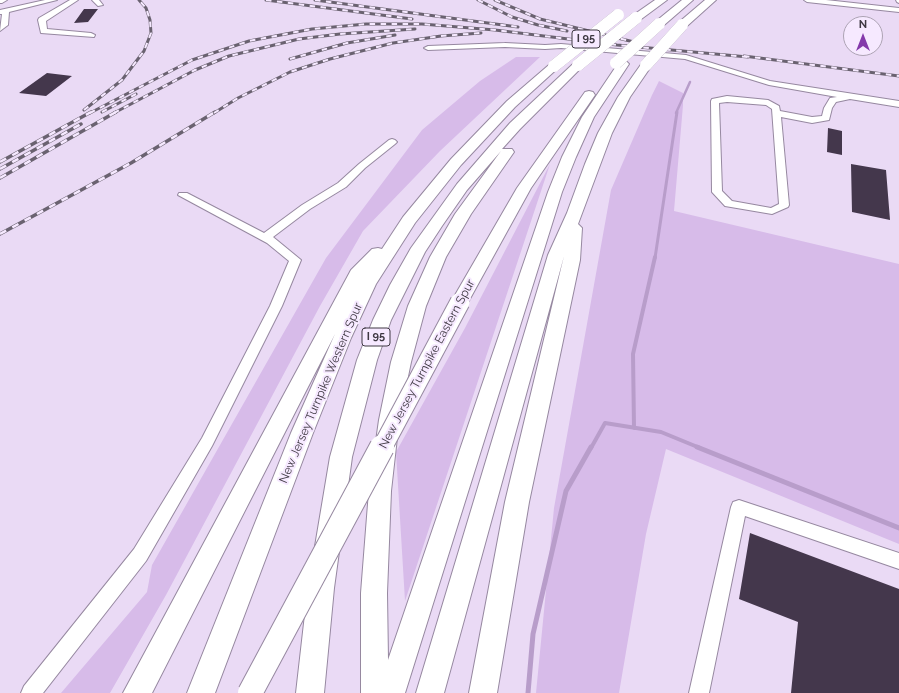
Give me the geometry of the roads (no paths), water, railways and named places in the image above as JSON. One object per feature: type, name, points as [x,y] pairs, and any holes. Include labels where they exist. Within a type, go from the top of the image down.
[{"type":"highway","name":"New Jersey Turnpike Western Spur","points":[[201,693],[302,433],[342,338],[368,283],[409,220],[436,185],[475,141],[515,100],[558,73],[578,65],[636,18],[662,0]]},
{"type":"highway","name":"New Jersey Turnpike Eastern Spur","points":[[250,693],[460,302],[524,188],[588,96],[659,24],[688,0]]},
{"type":"highway","points":[[430,693],[556,256],[575,213],[592,164],[605,133],[624,97],[646,65],[682,25],[711,0]]},
{"type":"highway","name":"New Jersey Turnpike Western Spur","points":[[311,682],[325,558],[341,457],[367,360],[382,320],[408,268],[444,211],[558,73],[618,15],[629,8]]},
{"type":"highway","name":"New Jersey Turnpike Eastern Spur","points":[[391,693],[555,192],[583,127],[623,60]]},
{"type":"highway","points":[[375,693],[374,593],[377,529],[383,459],[396,384],[412,324],[431,272],[449,237],[470,203],[505,155],[545,110],[558,73]]},
{"type":"highway","points":[[483,693],[517,502],[572,260],[575,213]]},
{"type":"highway","points":[[138,693],[358,274],[409,220]]},
{"type":"street","points":[[0,29],[4,25],[3,11],[54,0]]},
{"type":"street","points":[[75,0],[42,20],[44,31],[91,35]]},
{"type":"street","points":[[807,0],[899,10]]},
{"type":"street","points":[[428,48],[505,45],[545,47],[561,46],[686,57],[769,83],[899,104]]},
{"type":"street","points":[[776,113],[812,120],[826,118],[828,108],[833,100],[849,97]]},
{"type":"street","points":[[727,99],[768,103],[776,108],[776,113],[784,205],[772,211],[729,204],[718,192],[715,101],[727,99]]},
{"type":"street","points":[[265,238],[306,207],[342,185],[362,166],[392,142]]},
{"type":"street","points":[[31,693],[140,555],[210,435],[276,306],[295,260],[265,238],[183,195]]},
{"type":"street","points":[[699,693],[739,507],[899,561]]},
{"type":"waterway","points":[[676,113],[690,82]]},
{"type":"waterway","points":[[655,258],[677,112]]},
{"type":"waterway","points":[[634,428],[633,354],[655,257]]},
{"type":"waterway","points":[[591,448],[605,423],[634,428]]},
{"type":"waterway","points":[[634,428],[661,432],[700,448]]},
{"type":"waterway","points":[[528,693],[533,634],[566,491],[591,447]]},
{"type":"waterway","points":[[697,447],[899,528]]},
{"type":"railway","points":[[84,110],[122,80],[144,51],[151,33],[150,20],[146,8],[139,0]]},
{"type":"railway","points":[[266,0],[412,19]]},
{"type":"railway","points":[[315,0],[518,27]]},
{"type":"railway","points":[[478,0],[512,17],[538,25],[567,31]]},
{"type":"railway","points":[[495,0],[540,19],[634,42]]},
{"type":"railway","points":[[90,113],[192,60],[249,41],[312,29],[366,24],[422,24],[495,30],[617,45],[748,57]]},
{"type":"railway","points":[[114,113],[195,70],[229,56],[299,39],[340,34],[415,29]]},
{"type":"railway","points":[[214,113],[238,98],[290,72],[330,59],[393,43],[441,36],[481,33]]},
{"type":"railway","points":[[290,59],[347,43],[395,35]]},
{"type":"railway","points":[[744,56],[899,76]]},
{"type":"railway","points":[[102,112],[136,94]]},
{"type":"railway","points":[[0,162],[91,112]]},
{"type":"railway","points":[[0,178],[116,112]]},
{"type":"railway","points":[[0,234],[131,163],[215,112]]},
{"type":"railway","points":[[0,169],[81,124]]}]
